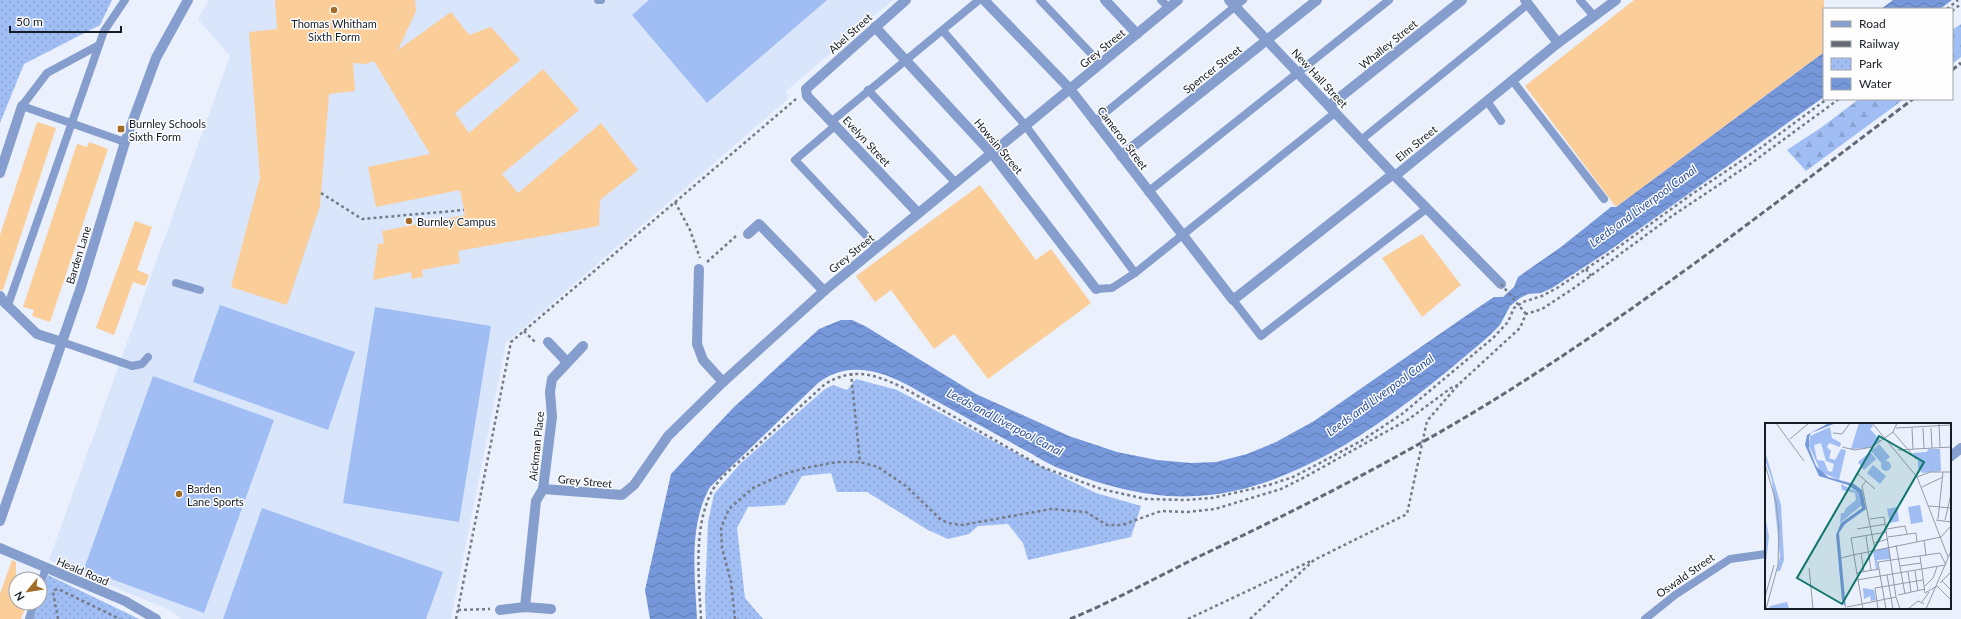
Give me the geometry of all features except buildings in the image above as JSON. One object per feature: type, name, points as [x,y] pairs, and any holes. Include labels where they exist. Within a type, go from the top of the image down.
[{"type":"street","name":"Barden Lane","points":[[0,521],[81,287],[125,142],[156,58],[188,0]]},
{"type":"street","name":"Abel Street","points":[[808,88],[906,0]]},
{"type":"street","name":"Cameron Street","points":[[984,0],[1070,89],[1181,235],[1233,300]]},
{"type":"street","points":[[1105,0],[1137,34]]},
{"type":"street","name":"Grey Street","points":[[543,489],[622,495],[634,485],[668,436],[723,382],[824,291],[956,183],[1025,124],[1101,64],[1178,0]]},
{"type":"street","name":"Spencer Street","points":[[1121,156],[1317,0]]},
{"type":"street","name":"Whalley Street","points":[[1332,109],[1462,0]]},
{"type":"street","name":"Elm Street","points":[[1233,300],[1394,175],[1558,43],[1616,0]]},
{"type":"street","name":"New Hall Street","points":[[1236,2],[1299,74],[1426,209],[1501,284]]},
{"type":"street","points":[[1527,2],[1558,43]]},
{"type":"street","name":"Howsin Street","points":[[875,27],[992,153],[1096,289]]},
{"type":"street","name":"Evelyn Street","points":[[808,88],[807,96],[918,213]]},
{"type":"street","points":[[0,173],[22,106]]},
{"type":"street","points":[[748,234],[759,224],[824,291]]},
{"type":"street","points":[[699,269],[697,344],[703,360],[723,382]]},
{"type":"street","points":[[0,296],[37,334],[62,342]]},
{"type":"street","points":[[548,342],[567,362]]},
{"type":"street","name":"Aickman Place","points":[[525,606],[536,501],[543,489],[552,417],[550,392],[552,379],[583,346]]},
{"type":"street","points":[[1951,455],[1961,448]]},
{"type":"street","name":"Heald Road","points":[[0,548],[125,601],[156,619]]},
{"type":"street","points":[[500,610],[525,606],[551,609]]},
{"type":"lane","points":[[8,305],[104,31],[125,0]]},
{"type":"lane","points":[[877,247],[795,160],[868,90],[943,31],[979,0]]},
{"type":"lane","points":[[1040,0],[1101,64]]},
{"type":"lane","points":[[1161,0],[1169,8]]},
{"type":"lane","points":[[1148,192],[1299,74],[1389,0]]},
{"type":"lane","points":[[1580,0],[1594,16]]},
{"type":"lane","points":[[1094,122],[1236,2]]},
{"type":"lane","points":[[1362,140],[1527,2]]},
{"type":"lane","points":[[943,31],[1025,124],[1135,273]]},
{"type":"lane","points":[[99,45],[48,73],[22,106],[125,142]]},
{"type":"lane","points":[[1512,80],[1604,199]]},
{"type":"lane","points":[[868,90],[956,183]]},
{"type":"lane","points":[[1487,100],[1501,121]]},
{"type":"lane","points":[[1096,289],[1112,288],[1135,273],[1332,109]]},
{"type":"lane","points":[[1233,300],[1261,336],[1426,209]]},
{"type":"lane","points":[[176,283],[200,290]]},
{"type":"lane","points":[[62,342],[132,366],[142,364],[148,357]]},
{"type":"lane","name":"Oswald Street","points":[[1645,619],[1675,595],[1730,559],[1765,554]]},
{"type":"path","points":[[1948,8],[1958,0]]},
{"type":"path","points":[[1953,10],[1961,4]]},
{"type":"path","points":[[456,619],[511,342],[808,88]]},
{"type":"path","points":[[701,619],[700,538],[707,502],[712,492],[730,471],[825,384],[851,373],[882,378],[902,387],[1042,467],[1101,489],[1146,499],[1185,500],[1212,498],[1240,493],[1293,478],[1361,440],[1402,414],[1493,338],[1508,322],[1514,308],[1523,302],[1542,296],[1586,269],[1692,194],[1759,149],[1826,100]]},
{"type":"path","points":[[1188,619],[1314,560],[1407,514],[1427,421],[1458,385],[1520,328],[1526,314],[1542,309],[1591,276],[1672,216],[1750,164],[1838,100]]},
{"type":"path","points":[[321,193],[362,219],[464,210]]},
{"type":"path","points":[[675,202],[690,230],[700,256],[699,269]]},
{"type":"path","points":[[699,269],[744,229],[748,234]]},
{"type":"path","points":[[1586,269],[1591,276]]},
{"type":"path","points":[[1501,284],[1526,314]]},
{"type":"path","points":[[851,373],[860,462]]},
{"type":"path","points":[[735,619],[731,582],[722,548],[721,528],[729,509],[753,488],[781,475],[805,468],[837,462],[860,462],[878,467],[906,486],[940,519],[948,523],[962,525],[1051,509],[1086,512],[1107,525],[1122,526],[1161,511],[1187,512],[1215,509],[1281,489],[1409,419],[1451,388],[1458,385]]},
{"type":"path","points":[[1250,619],[1314,560]]},
{"type":"path","points":[[58,619],[53,592],[54,590],[58,590],[120,619]]},
{"type":"path","points":[[458,610],[500,610]]},
{"type":"shaded area","name":"Burnley Campus","points":[[209,0],[893,0],[786,91],[788,99],[506,343],[451,619],[182,619],[172,611],[49,560],[230,56],[198,19]]},
{"type":"green space","points":[[0,0],[112,0],[100,25],[24,64],[0,123]]},
{"type":"green space","points":[[649,0],[827,0],[707,103],[632,15]]},
{"type":"green space","points":[[1961,24],[1961,57],[1953,63],[1953,29]]},
{"type":"green space","points":[[1858,100],[1903,100],[1806,171],[1787,150],[1822,127]]},
{"type":"green space","points":[[220,305],[355,352],[328,430],[193,382]]},
{"type":"green space","points":[[375,307],[491,326],[459,522],[343,503]]},
{"type":"green space","name":"Barden Lane Sports","points":[[153,376],[274,420],[204,613],[84,569]]},
{"type":"green space","points":[[856,379],[897,390],[1042,467],[1096,493],[1141,506],[1131,537],[1028,560],[1023,543],[1008,524],[978,526],[969,534],[948,539],[928,530],[867,492],[837,492],[831,473],[802,476],[785,505],[748,507],[737,528],[745,598],[763,619],[706,619],[705,598],[708,522],[714,494],[740,464],[825,389],[833,385],[847,390]]},
{"type":"green space","points":[[262,508],[443,572],[426,619],[223,619]]},
{"type":"green space","points":[[48,575],[139,619],[33,619],[36,611],[48,611]]},
{"type":"water","points":[[1893,0],[1952,0],[1941,8],[1882,8]]},
{"type":"water","name":"Leeds and Liverpool Canal","points":[[1823,53],[1823,98],[1607,252],[1552,288],[1541,293],[1528,294],[1520,298],[1510,306],[1500,325],[1489,336],[1425,389],[1354,439],[1316,461],[1277,478],[1237,490],[1197,496],[1180,496],[1128,490],[1094,481],[1056,467],[896,379],[869,371],[843,371],[818,383],[710,487],[698,518],[694,552],[697,619],[650,619],[645,590],[671,474],[733,408],[819,329],[841,320],[852,320],[865,326],[976,394],[1069,436],[1117,452],[1157,460],[1191,463],[1216,462],[1247,454],[1276,442],[1314,421],[1494,297],[1503,297],[1514,287],[1518,277],[1561,247],[1611,207],[1616,207]]},
{"type":"railway","points":[[1953,69],[1961,63]]},
{"type":"railway","points":[[1070,619],[1119,597],[1359,477],[1475,412],[1616,320],[1766,211],[1912,100]]},
{"type":"place","name":"Thomas Whitham Sixth Form","points":[[334,10]]},
{"type":"place","name":"Burnley Schools Sixth Form","points":[[121,129]]},
{"type":"place","name":"Burnley Campus","points":[[409,221]]},
{"type":"place","name":"Barden Lane Sports","points":[[179,494]]}]
